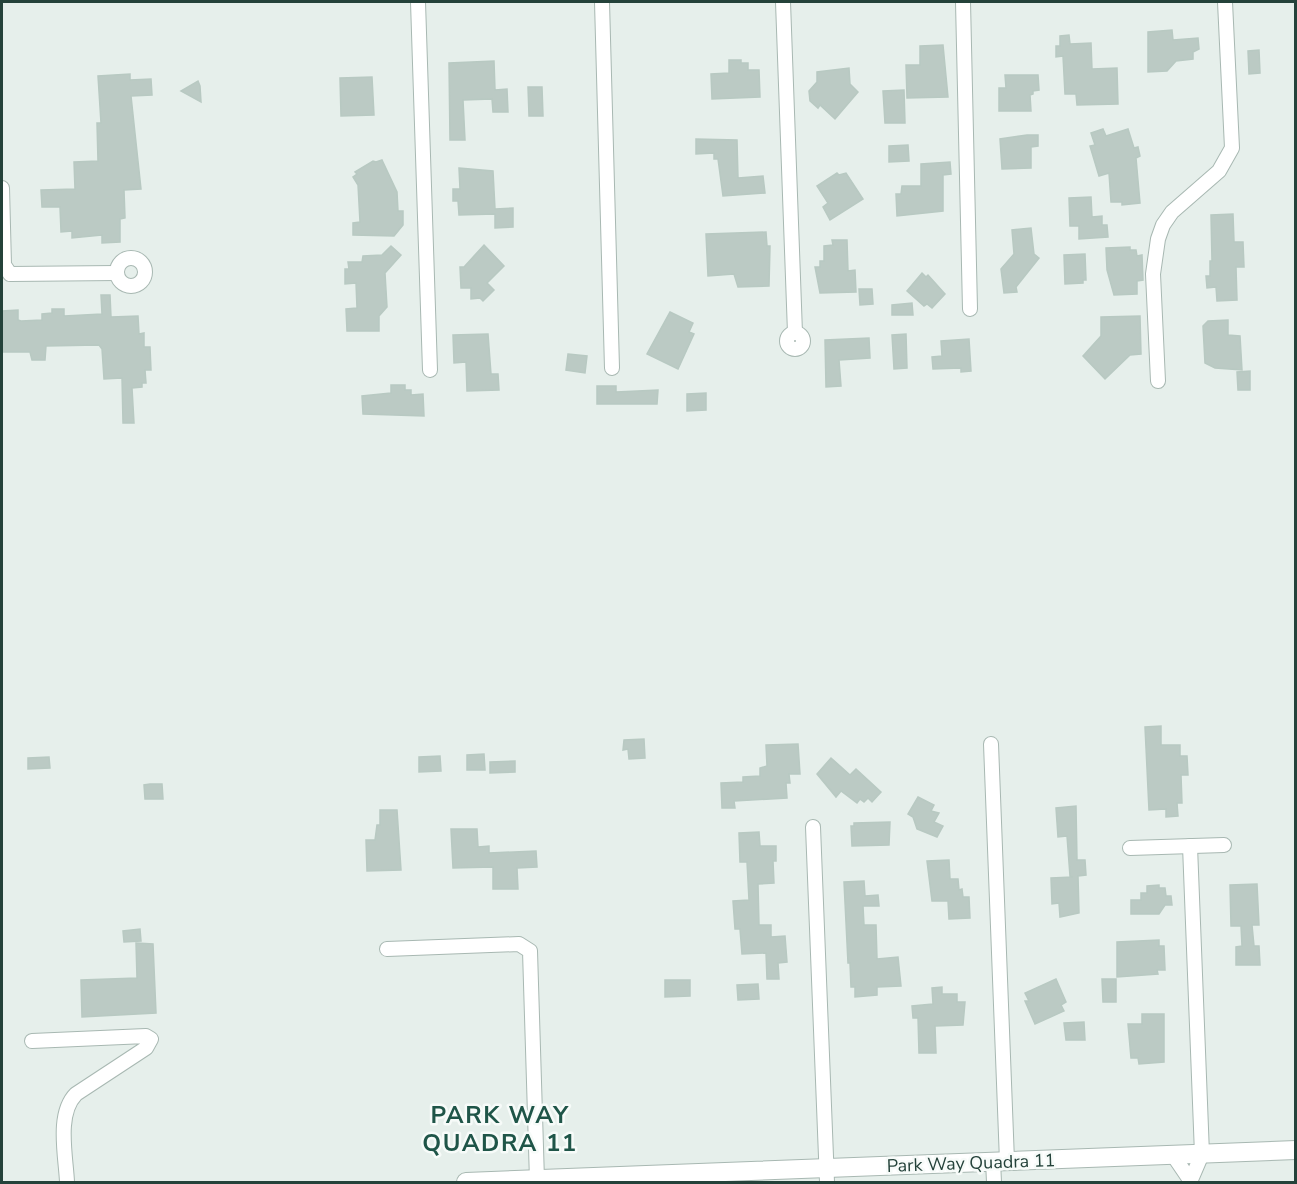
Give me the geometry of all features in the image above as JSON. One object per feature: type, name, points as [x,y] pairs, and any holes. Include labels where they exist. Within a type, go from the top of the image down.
[{"type":"street","points":[[418,2],[430,370]]},
{"type":"street","points":[[602,2],[612,368]]},
{"type":"street","points":[[783,2],[795,333]]},
{"type":"street","points":[[963,2],[970,309]]},
{"type":"street","points":[[1158,381],[1154,274],[1158,239],[1163,225],[1172,212],[1219,171],[1232,148],[1225,2]]},
{"type":"street","points":[[2,188],[4,265],[10,274],[117,273]]},
{"type":"street","points":[[991,744],[1000,1161],[994,1182]]},
{"type":"street","points":[[813,827],[826,1175]]},
{"type":"street","points":[[1130,848],[1224,845]]},
{"type":"street","points":[[1190,846],[1202,1154],[1190,1181]]},
{"type":"street","points":[[387,949],[519,944],[530,951],[537,1180]]},
{"type":"street","points":[[32,1041],[146,1036],[151,1039],[146,1048],[76,1094],[69,1104],[65,1122],[67,1182]]},
{"type":"street","name":"Park Way Quadra 11","points":[[466,1182],[826,1175],[1000,1161],[1296,1150]]},
{"type":"street","points":[[1173,1155],[1190,1181]]},
{"type":"building","points":[[1172,30],[1173,40],[1198,38],[1199,49],[1193,52],[1193,59],[1176,61],[1167,71],[1148,72],[1148,32]]},
{"type":"building","points":[[1069,35],[1070,44],[1091,43],[1092,69],[1117,68],[1118,104],[1077,105],[1076,94],[1065,94],[1063,56],[1056,57],[1056,46],[1060,46],[1060,36]]},
{"type":"building","points":[[943,45],[948,97],[907,98],[906,65],[920,65],[920,46]]},
{"type":"building","points":[[1259,50],[1260,73],[1249,74],[1248,51]]},
{"type":"building","points":[[729,60],[741,60],[741,63],[748,63],[748,70],[759,70],[760,97],[712,99],[711,74],[729,73]]},
{"type":"building","points":[[494,61],[495,90],[507,89],[508,112],[493,112],[492,99],[463,100],[465,140],[450,140],[449,63]]},
{"type":"building","points":[[849,68],[850,84],[858,92],[835,119],[820,105],[818,108],[810,101],[809,91],[817,82],[817,72]]},
{"type":"building","points":[[130,74],[130,80],[151,79],[152,95],[131,96],[141,189],[124,190],[125,218],[120,219],[120,242],[102,243],[102,235],[72,238],[72,231],[61,232],[60,207],[42,207],[41,190],[75,189],[74,162],[98,161],[97,123],[101,123],[98,76]]},
{"type":"building","points":[[1005,75],[1038,75],[1039,90],[1033,91],[1030,95],[1031,111],[999,111],[999,88],[1006,88]]},
{"type":"building","points":[[372,77],[374,115],[341,116],[340,78]]},
{"type":"building","points":[[198,81],[200,86],[201,102],[181,91]]},
{"type":"building","points":[[528,87],[542,87],[543,116],[529,116]]},
{"type":"building","points":[[904,90],[905,123],[885,123],[883,91]]},
{"type":"building","points":[[1103,129],[1106,136],[1128,129],[1134,148],[1138,147],[1140,156],[1136,158],[1140,203],[1122,205],[1122,202],[1111,202],[1109,173],[1099,176],[1090,146],[1095,145],[1091,133]]},
{"type":"building","points":[[1038,135],[1038,146],[1031,147],[1031,168],[1002,169],[1000,139]]},
{"type":"building","points":[[696,139],[737,140],[738,178],[763,176],[765,193],[723,196],[718,159],[714,159],[714,153],[696,154]]},
{"type":"building","points":[[908,145],[909,161],[889,162],[889,146]]},
{"type":"building","points":[[382,160],[397,192],[398,211],[403,211],[403,225],[394,236],[353,235],[353,223],[360,222],[358,185],[353,177],[357,174],[355,172],[373,161]]},
{"type":"building","points":[[950,162],[951,174],[943,175],[943,211],[897,216],[896,194],[901,194],[902,186],[921,186],[921,164]]},
{"type":"building","points":[[459,168],[493,171],[495,209],[513,208],[513,227],[495,228],[495,214],[459,215],[458,201],[453,201],[453,189],[460,189]]},
{"type":"building","points":[[837,173],[839,175],[846,173],[863,199],[830,220],[823,207],[828,203],[817,186]]},
{"type":"building","points":[[1091,197],[1092,217],[1102,216],[1102,225],[1107,225],[1108,237],[1079,239],[1079,226],[1070,226],[1069,198]]},
{"type":"building","points":[[1233,214],[1234,242],[1243,242],[1244,267],[1236,267],[1237,300],[1217,301],[1216,287],[1207,288],[1206,276],[1210,276],[1210,261],[1212,261],[1211,215]]},
{"type":"building","points":[[1031,228],[1034,254],[1039,258],[1016,287],[1017,292],[1004,293],[1001,269],[1014,254],[1012,230]]},
{"type":"building","points":[[766,232],[767,246],[770,246],[769,286],[738,287],[734,274],[708,276],[706,234]]},
{"type":"building","points":[[832,240],[847,240],[848,271],[855,270],[856,292],[820,293],[815,267],[820,267],[820,261],[824,261],[824,246],[833,245]]},
{"type":"building","points":[[484,245],[504,266],[487,283],[494,290],[483,301],[480,298],[471,299],[471,288],[461,288],[460,267],[464,267]]},
{"type":"building","points":[[391,246],[401,255],[385,273],[387,307],[379,316],[379,331],[347,331],[346,309],[357,308],[356,283],[345,284],[345,269],[349,269],[348,262],[362,262],[363,256],[382,255]]},
{"type":"building","points":[[1130,247],[1130,250],[1136,250],[1137,256],[1142,255],[1143,280],[1137,281],[1137,294],[1114,295],[1107,270],[1106,248]]},
{"type":"building","points":[[1085,254],[1086,280],[1083,280],[1083,283],[1065,284],[1064,255]]},
{"type":"building","points":[[922,273],[926,277],[928,275],[945,294],[932,308],[927,304],[924,306],[907,291]]},
{"type":"building","points":[[859,289],[872,289],[873,304],[860,305]]},
{"type":"building","points":[[101,295],[110,295],[111,317],[138,316],[139,334],[144,333],[144,347],[150,347],[151,370],[145,370],[146,383],[142,383],[142,387],[132,388],[134,423],[123,423],[122,378],[104,379],[102,349],[99,345],[46,346],[45,360],[32,360],[30,352],[2,352],[2,311],[18,310],[18,320],[21,321],[42,320],[42,314],[52,313],[52,309],[64,309],[64,316],[102,314]]},
{"type":"building","points":[[912,303],[913,315],[892,315],[892,305]]},
{"type":"building","points":[[670,312],[693,323],[689,332],[694,334],[678,369],[647,354]]},
{"type":"building","points":[[1140,316],[1141,354],[1130,355],[1105,379],[1083,356],[1101,336],[1101,317]]},
{"type":"building","points":[[1228,320],[1228,335],[1240,336],[1242,370],[1215,368],[1205,363],[1203,326],[1208,321]]},
{"type":"building","points":[[488,334],[491,374],[498,374],[499,390],[467,391],[466,362],[454,363],[453,335]]},
{"type":"building","points":[[906,334],[907,368],[894,369],[892,335]]},
{"type":"building","points":[[869,338],[870,358],[839,360],[841,386],[826,387],[825,340]]},
{"type":"building","points":[[969,339],[971,371],[961,372],[961,368],[933,369],[932,357],[942,356],[941,341]]},
{"type":"building","points":[[568,354],[587,356],[585,373],[566,370]]},
{"type":"building","points":[[1250,371],[1250,390],[1238,390],[1237,372]]},
{"type":"building","points":[[391,385],[405,385],[405,390],[411,390],[411,395],[423,394],[424,416],[363,414],[362,396],[391,393]]},
{"type":"building","points":[[597,386],[616,386],[616,392],[658,390],[657,404],[597,404]]},
{"type":"building","points":[[706,393],[706,410],[687,411],[687,394]]},
{"type":"building","points":[[1161,726],[1161,745],[1180,745],[1180,756],[1187,756],[1188,775],[1181,775],[1182,803],[1177,803],[1178,816],[1166,817],[1166,809],[1149,810],[1145,727]]},
{"type":"building","points":[[644,739],[645,758],[629,759],[628,749],[623,750],[624,740]]},
{"type":"building","points":[[798,744],[800,774],[789,774],[790,783],[786,783],[787,798],[734,801],[735,808],[722,808],[721,783],[743,782],[743,777],[760,776],[760,768],[767,766],[766,745]]},
{"type":"building","points":[[484,754],[485,770],[467,770],[467,755]]},
{"type":"building","points":[[440,756],[441,771],[419,772],[419,757]]},
{"type":"building","points":[[49,757],[50,768],[28,769],[28,758]]},
{"type":"building","points":[[831,758],[850,775],[856,769],[881,792],[872,802],[868,798],[864,802],[860,799],[857,803],[841,791],[836,797],[817,774]]},
{"type":"building","points":[[515,761],[515,772],[490,773],[490,762]]},
{"type":"building","points":[[162,784],[163,799],[145,799],[144,785]]},
{"type":"building","points":[[918,797],[934,805],[931,811],[939,813],[934,822],[943,826],[937,837],[917,829],[913,817],[908,814]]},
{"type":"building","points":[[1076,806],[1077,860],[1085,860],[1086,875],[1078,876],[1079,913],[1060,917],[1059,903],[1052,904],[1051,878],[1073,877],[1070,876],[1067,836],[1058,837],[1056,808]]},
{"type":"building","points":[[380,810],[397,810],[401,870],[367,871],[366,840],[375,840],[377,825],[380,825]]},
{"type":"building","points":[[890,822],[889,845],[852,846],[851,826],[854,826],[854,823]]},
{"type":"building","points":[[451,829],[477,829],[478,847],[489,846],[489,853],[536,851],[537,867],[517,868],[518,889],[493,889],[493,867],[453,868]]},
{"type":"building","points":[[759,832],[760,846],[776,846],[776,861],[773,861],[774,883],[758,884],[759,925],[771,925],[771,937],[785,936],[787,962],[778,963],[779,979],[767,979],[766,953],[742,954],[740,929],[735,929],[733,901],[749,900],[747,862],[740,862],[739,833]]},
{"type":"building","points":[[949,860],[950,879],[958,879],[959,890],[962,889],[963,897],[969,897],[970,918],[949,919],[948,901],[932,901],[927,861]]},
{"type":"building","points":[[864,881],[865,896],[878,895],[879,906],[863,906],[864,925],[876,925],[877,959],[898,957],[901,986],[877,987],[877,995],[855,997],[855,987],[851,987],[850,963],[848,963],[844,882]]},
{"type":"building","points":[[1257,884],[1259,925],[1252,925],[1254,946],[1259,946],[1260,965],[1236,965],[1236,947],[1242,946],[1241,926],[1231,926],[1230,885]]},
{"type":"building","points":[[1159,885],[1159,888],[1165,888],[1166,896],[1171,896],[1172,905],[1165,905],[1159,914],[1131,914],[1131,900],[1141,900],[1141,893],[1147,893],[1147,886]]},
{"type":"building","points":[[140,929],[141,941],[124,942],[123,931]]},
{"type":"building","points":[[1159,940],[1159,946],[1164,946],[1165,970],[1157,970],[1158,974],[1117,977],[1117,942]]},
{"type":"building","points":[[136,943],[153,944],[156,1013],[82,1017],[81,980],[137,978]]},
{"type":"building","points":[[1056,979],[1066,1002],[1061,1005],[1064,1011],[1035,1024],[1025,1001],[1029,1001],[1025,993]]},
{"type":"building","points":[[1102,979],[1116,979],[1116,1002],[1103,1002]]},
{"type":"building","points":[[665,980],[690,980],[690,996],[665,997]]},
{"type":"building","points":[[758,984],[759,999],[738,1000],[737,985]]},
{"type":"building","points":[[942,987],[942,994],[957,994],[957,1002],[965,1002],[963,1025],[935,1026],[936,1053],[919,1053],[918,1018],[913,1018],[912,1006],[933,1004],[932,988]]},
{"type":"building","points":[[1142,1014],[1164,1014],[1164,1062],[1139,1064],[1138,1058],[1131,1058],[1128,1024],[1142,1024]]},
{"type":"building","points":[[1084,1022],[1085,1040],[1066,1040],[1064,1023]]},
{"type":"district","name":"PARK WAY QUADRA 11","points":[[500,1129]]}]
